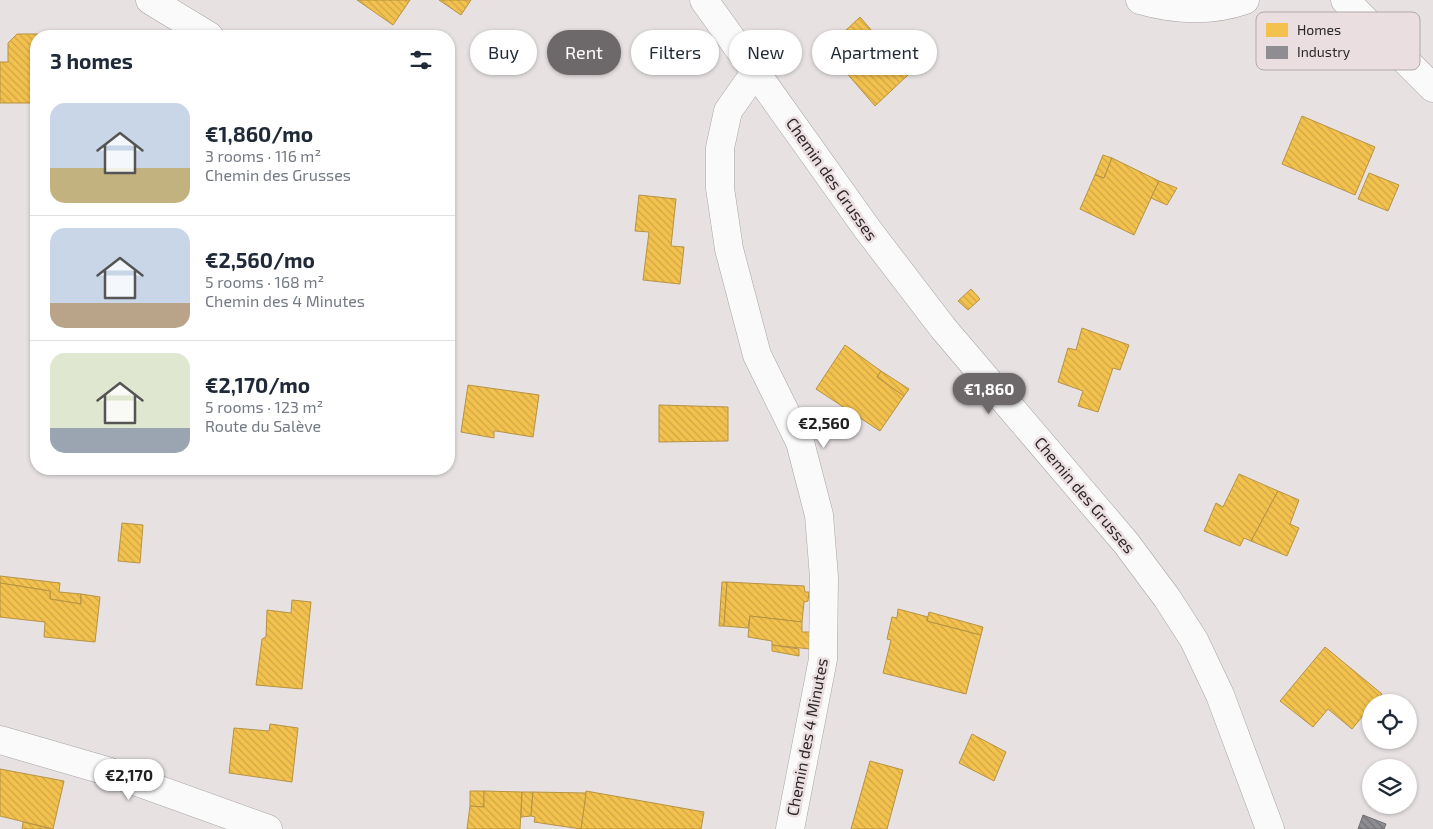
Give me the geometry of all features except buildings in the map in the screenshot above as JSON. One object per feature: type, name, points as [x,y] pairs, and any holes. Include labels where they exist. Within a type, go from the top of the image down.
[{"type":"street","points":[[150,0],[199,30]]},
{"type":"street","name":"Chemin des Grusses","points":[[704,0],[729,34]]},
{"type":"street","points":[[1140,0],[1160,6],[1191,9],[1220,7],[1245,0]]},
{"type":"street","points":[[1345,0],[1357,12]]},
{"type":"street","points":[[1415,70],[1433,88]]},
{"type":"street","name":"Chemin des 4 Minutes","points":[[753,75],[728,111],[720,148],[720,188],[728,249],[757,355],[800,442],[819,515],[824,576],[824,659],[790,829]]},
{"type":"street","name":"Chemin des Grusses","points":[[759,75],[868,230],[943,328],[1126,542],[1167,598],[1194,640],[1220,696],[1270,829]]},
{"type":"street","points":[[0,740],[108,771],[268,829]]}]
